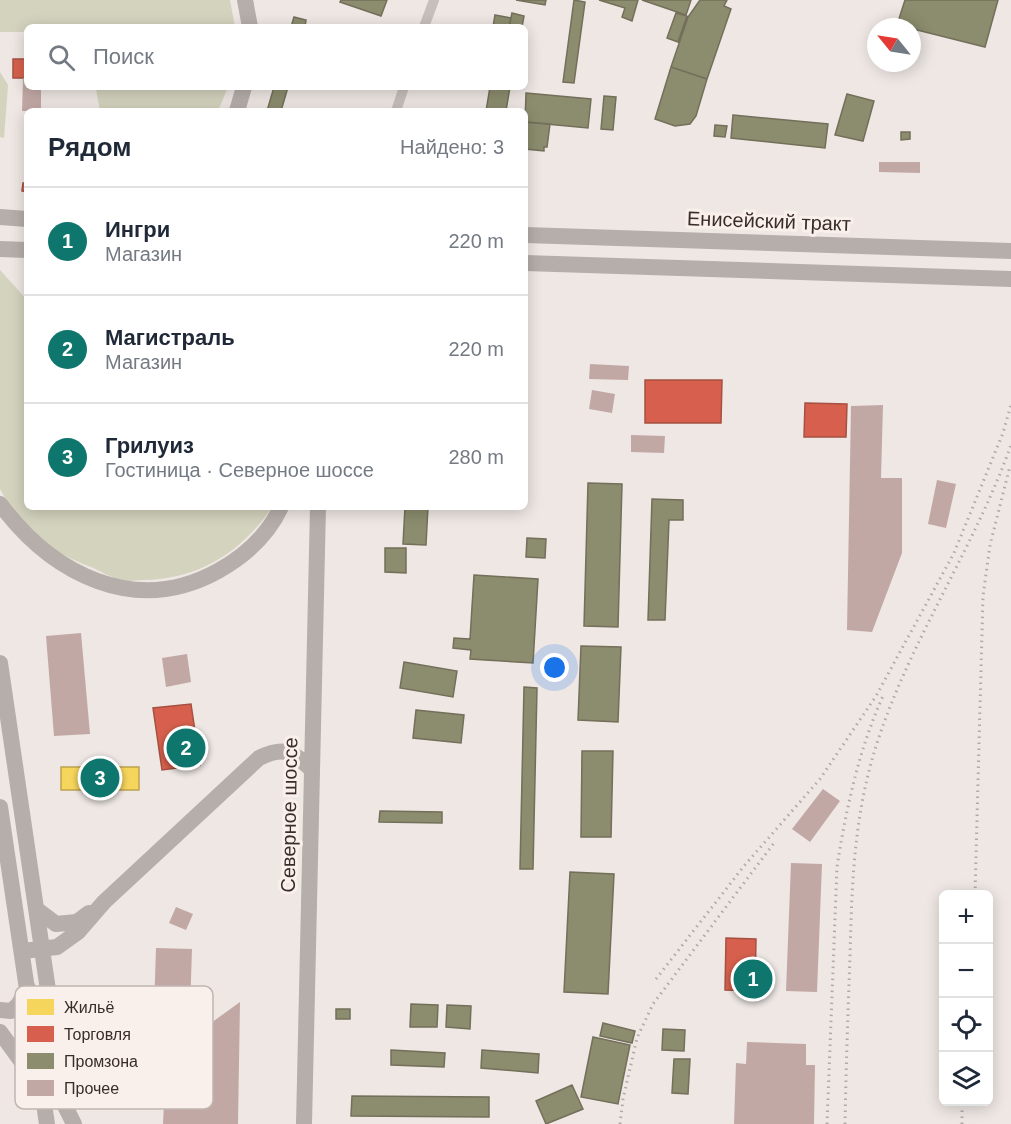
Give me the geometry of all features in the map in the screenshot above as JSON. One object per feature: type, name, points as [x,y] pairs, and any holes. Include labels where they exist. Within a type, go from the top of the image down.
[{"type":"main road","points":[[245,0],[249,24]]},
{"type":"main road","points":[[238,108],[243,90]]},
{"type":"main road","points":[[0,218],[24,219]]},
{"type":"main road","name":"Енисейский тракт","points":[[528,235],[1011,251]]},
{"type":"main road","points":[[0,249],[24,250]]},
{"type":"main road","points":[[528,263],[1011,279]]},
{"type":"main road","points":[[0,504],[23,533],[49,556],[81,575],[121,590],[157,590],[196,583],[232,563],[258,542],[279,510]]},
{"type":"main road","name":"Северное шоссе","points":[[304,1124],[318,510]]},
{"type":"main road","points":[[0,663],[48,986]]},
{"type":"main road","points":[[23,951],[57,946],[78,932],[104,902],[146,861],[260,758],[275,750],[285,751],[297,755],[311,769]]},
{"type":"main road","points":[[0,807],[28,986]]},
{"type":"main road","points":[[36,909],[56,924],[69,925],[77,922],[104,902]]},
{"type":"main road","points":[[0,1010],[11,1011],[15,1008]]},
{"type":"main road","points":[[0,1032],[15,1053]]},
{"type":"main road","points":[[45,1109],[47,1124]]},
{"type":"main road","points":[[66,1109],[74,1124]]},
{"type":"street","points":[[425,24],[434,0]]},
{"type":"street","points":[[397,108],[403,90]]},
{"type":"green space","points":[[0,0],[230,0],[234,24],[24,24],[24,32],[0,32]]},
{"type":"green space","points":[[0,72],[8,85],[4,138],[0,137]]},
{"type":"green space","points":[[96,90],[227,90],[219,108],[99,108]]},
{"type":"green space","points":[[0,270],[24,297],[24,510],[270,510],[233,550],[200,569],[163,579],[126,581],[76,561],[49,546],[17,516],[0,489]]},
{"type":"building: Жильё","points":[[61,767],[139,767],[139,790],[61,790]]},
{"type":"building: Торговля","points":[[13,59],[24,59],[24,78],[13,78]]},
{"type":"building: Торговля","points":[[645,380],[722,380],[721,423],[645,423]]},
{"type":"building: Торговля","points":[[805,403],[847,404],[846,437],[804,437]]},
{"type":"building: Торговля","points":[[191,704],[200,765],[162,770],[153,708]]},
{"type":"building: Торговля","points":[[726,938],[756,939],[755,991],[725,990]]},
{"type":"building: Промзона","points":[[341,0],[387,0],[381,16],[340,2]]},
{"type":"building: Промзона","points":[[516,0],[546,0],[545,5]]},
{"type":"building: Промзона","points":[[574,0],[585,2],[574,83],[563,82]]},
{"type":"building: Промзона","points":[[599,0],[638,0],[632,21],[622,17],[625,8]]},
{"type":"building: Промзона","points":[[642,0],[691,0],[686,15]]},
{"type":"building: Промзона","points":[[700,0],[727,0],[724,6],[731,9],[707,79],[671,67],[688,17]]},
{"type":"building: Промзона","points":[[905,0],[998,0],[985,47],[921,31],[921,18],[899,18]]},
{"type":"building: Промзона","points":[[512,13],[524,16],[523,24],[510,24]]},
{"type":"building: Промзона","points":[[676,13],[687,16],[678,42],[667,38]]},
{"type":"building: Промзона","points":[[495,15],[511,18],[510,24],[494,24]]},
{"type":"building: Промзона","points":[[294,17],[306,20],[305,24],[292,24]]},
{"type":"building: Промзона","points":[[671,67],[707,79],[696,116],[690,124],[675,126],[655,119]]},
{"type":"building: Промзона","points":[[273,90],[287,90],[282,108],[268,108]]},
{"type":"building: Промзона","points":[[490,90],[510,90],[506,108],[486,108]]},
{"type":"building: Промзона","points":[[526,93],[591,99],[588,128],[528,122],[528,108],[525,108]]},
{"type":"building: Промзона","points":[[847,94],[874,101],[863,141],[835,135]]},
{"type":"building: Промзона","points":[[604,96],[616,97],[613,130],[601,129]]},
{"type":"building: Промзона","points":[[733,115],[828,124],[825,148],[731,138]]},
{"type":"building: Промзона","points":[[528,122],[550,124],[547,147],[544,147],[544,151],[528,149]]},
{"type":"building: Промзона","points":[[715,125],[727,126],[725,137],[714,136]]},
{"type":"building: Промзона","points":[[901,132],[910,132],[910,139],[901,140]]},
{"type":"building: Промзона","points":[[588,483],[622,484],[618,627],[584,626]]},
{"type":"building: Промзона","points":[[652,499],[683,500],[683,520],[669,520],[665,620],[648,620]]},
{"type":"building: Промзона","points":[[405,510],[428,510],[426,545],[403,544]]},
{"type":"building: Промзона","points":[[527,538],[546,539],[545,558],[526,557]]},
{"type":"building: Промзона","points":[[385,548],[406,548],[406,573],[385,572]]},
{"type":"building: Промзона","points":[[474,575],[538,579],[533,663],[470,659],[471,650],[453,648],[454,638],[470,639]]},
{"type":"building: Промзона","points":[[581,646],[621,647],[618,722],[578,720]]},
{"type":"building: Промзона","points":[[404,662],[457,671],[453,697],[400,688]]},
{"type":"building: Промзона","points":[[524,687],[537,688],[533,869],[520,869]]},
{"type":"building: Промзона","points":[[416,710],[464,715],[461,743],[413,738]]},
{"type":"building: Промзона","points":[[582,751],[613,751],[611,837],[581,837]]},
{"type":"building: Промзона","points":[[380,811],[442,812],[442,823],[379,822]]},
{"type":"building: Промзона","points":[[570,872],[614,874],[608,994],[564,992]]},
{"type":"building: Промзона","points":[[411,1004],[438,1005],[437,1027],[410,1027]]},
{"type":"building: Промзона","points":[[447,1005],[471,1006],[470,1029],[446,1027]]},
{"type":"building: Промзона","points":[[336,1009],[350,1009],[350,1019],[336,1019]]},
{"type":"building: Промзона","points":[[603,1023],[635,1031],[632,1043],[600,1036]]},
{"type":"building: Промзона","points":[[663,1029],[685,1030],[684,1051],[662,1050]]},
{"type":"building: Промзона","points":[[593,1037],[630,1045],[618,1104],[581,1097]]},
{"type":"building: Промзона","points":[[391,1050],[445,1053],[444,1067],[391,1065]]},
{"type":"building: Промзона","points":[[482,1050],[539,1054],[538,1073],[481,1068]]},
{"type":"building: Промзона","points":[[674,1059],[690,1059],[688,1094],[672,1093]]},
{"type":"building: Промзона","points":[[572,1085],[583,1109],[546,1124],[536,1101]]},
{"type":"building: Промзона","points":[[352,1096],[489,1097],[489,1117],[351,1116]]},
{"type":"building: Прочее","points":[[24,78],[24,90],[41,90],[41,108],[24,108],[22,111]]},
{"type":"building: Прочее","points":[[879,162],[920,162],[920,173],[879,172]]},
{"type":"building: Прочее","points":[[590,364],[629,366],[628,380],[589,379]]},
{"type":"building: Прочее","points":[[592,390],[615,394],[612,413],[589,409]]},
{"type":"building: Прочее","points":[[883,405],[881,478],[902,478],[902,553],[872,632],[847,630],[851,406]]},
{"type":"building: Прочее","points":[[631,435],[665,436],[664,453],[631,452]]},
{"type":"building: Прочее","points":[[937,480],[956,484],[946,528],[928,524]]},
{"type":"building: Прочее","points":[[81,633],[90,734],[54,736],[46,636]]},
{"type":"building: Прочее","points":[[187,654],[191,682],[166,687],[162,658]]},
{"type":"building: Прочее","points":[[823,789],[840,801],[810,842],[792,829]]},
{"type":"building: Прочее","points":[[791,863],[822,864],[817,992],[786,991]]},
{"type":"building: Прочее","points":[[176,907],[193,914],[186,930],[169,923]]},
{"type":"building: Прочее","points":[[156,948],[192,949],[191,986],[155,986]]},
{"type":"building: Прочее","points":[[240,1002],[238,1124],[163,1124],[164,1109],[213,1109],[213,1022]]},
{"type":"building: Прочее","points":[[747,1042],[806,1044],[806,1065],[815,1065],[814,1124],[734,1124],[736,1063],[746,1064]]},
{"type":"railway","points":[[656,979],[744,866],[820,779],[876,696],[954,553],[1003,433],[1011,405]]},
{"type":"railway","points":[[845,1124],[853,873],[864,792],[879,737],[893,700],[926,627],[980,519],[1011,445]]},
{"type":"railway","points":[[975,890],[983,596],[990,545],[1010,466]]},
{"type":"railway","points":[[827,1124],[837,867],[854,780],[883,696]]},
{"type":"railway","points":[[620,1124],[623,1099],[637,1038],[653,1004],[774,843]]},
{"type":"railway","points":[[962,1106],[962,1124]]},
{"type":"place","name":"Магистраль","points":[[186,748]]},
{"type":"place","name":"Грилуиз","points":[[100,778]]},
{"type":"place","name":"Ингри","points":[[753,979]]}]
